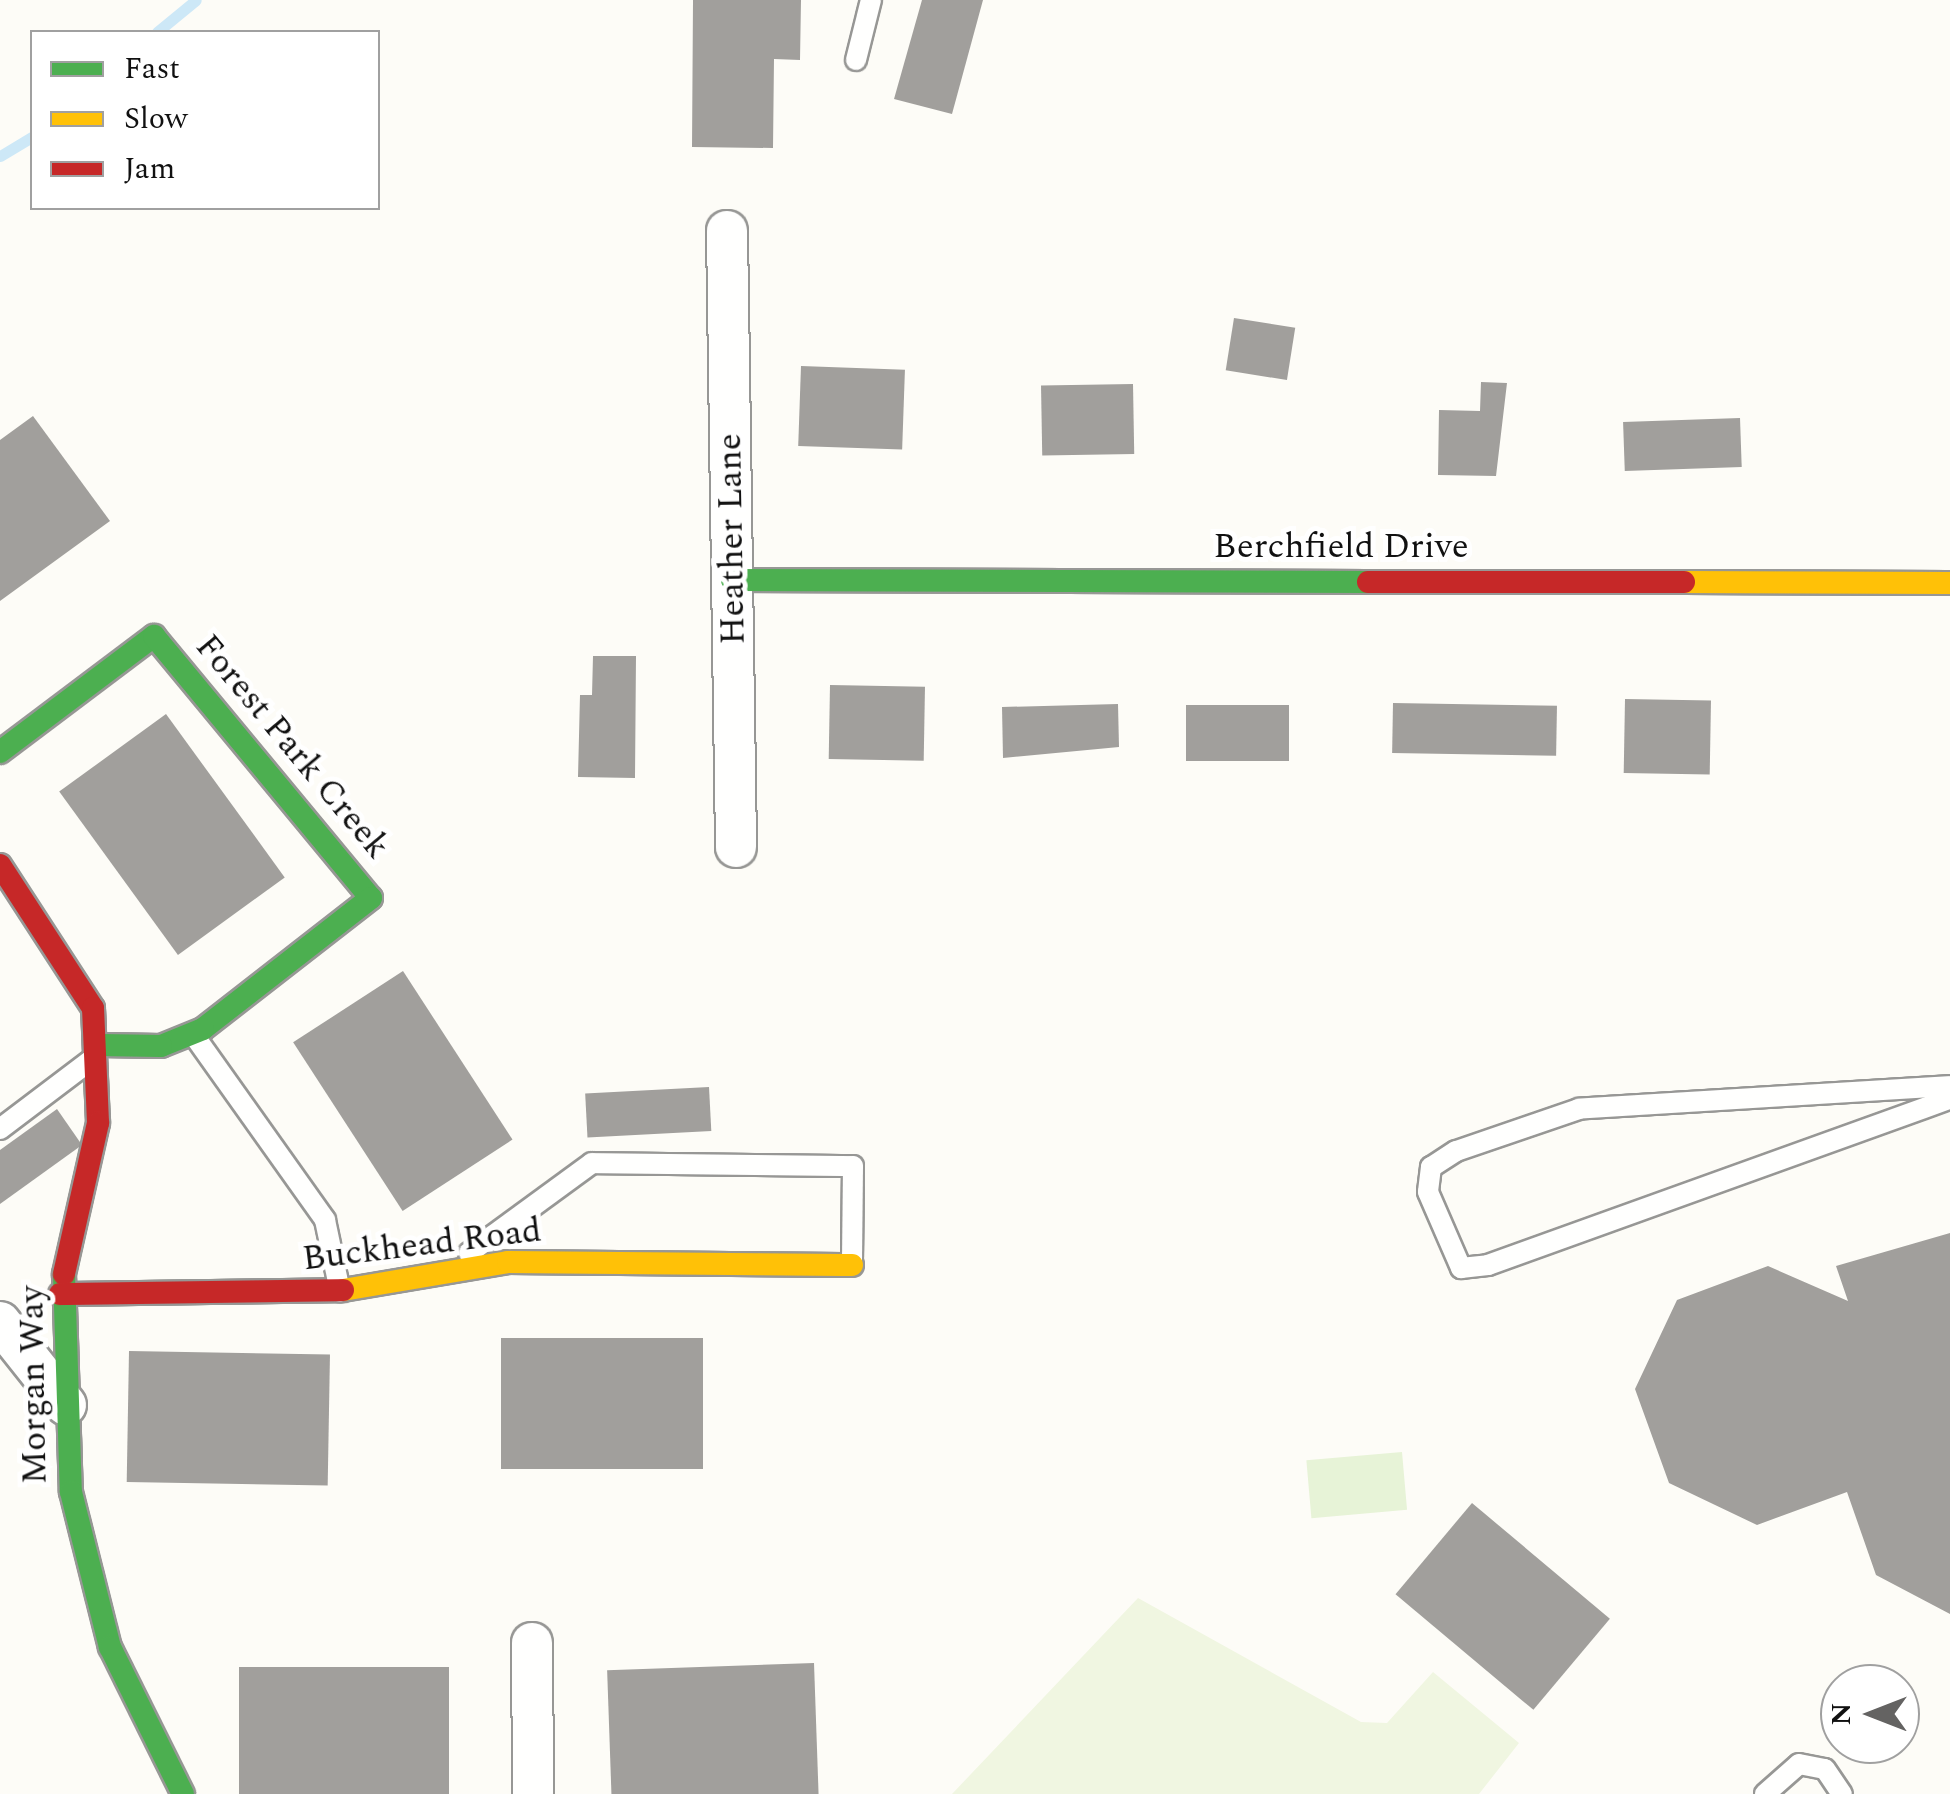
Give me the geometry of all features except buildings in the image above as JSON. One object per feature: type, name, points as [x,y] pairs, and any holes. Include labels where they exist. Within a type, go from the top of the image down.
[{"type":"street","name":"Heather Lane","points":[[727,230],[736,847]]},
{"type":"street","name":"Berchfield Drive","points":[[732,580],[1950,584]]},
{"type":"street","name":"Forest Park Creek","points":[[0,752],[154,636],[372,898],[192,1033],[161,1046],[100,1049]]},
{"type":"street","name":"Morgan Way","points":[[0,864],[76,974],[100,1049],[98,1123],[60,1294],[66,1405],[84,1571],[110,1647],[183,1794]]},
{"type":"street","name":"Buckhead Road","points":[[60,1294],[340,1293],[429,1282],[508,1262],[852,1266]]},
{"type":"street","points":[[0,1322],[66,1405]]},
{"type":"street","points":[[532,1642],[533,1794]]},
{"type":"lane","points":[[856,60],[871,0]]},
{"type":"lane","points":[[192,1033],[325,1220],[340,1293]]},
{"type":"lane","points":[[0,1129],[100,1049]]},
{"type":"lane","points":[[1950,1086],[1579,1109],[1456,1151],[1431,1166],[1428,1192],[1460,1268],[1488,1265],[1950,1099]]},
{"type":"lane","points":[[429,1282],[592,1162],[853,1166],[852,1266]]},
{"type":"lane","points":[[1765,1794],[1799,1764],[1825,1770],[1842,1794]]},
{"type":"green space","points":[[1402,1452],[1407,1510],[1311,1518],[1306,1460]]},
{"type":"green space","points":[[1138,1598],[1361,1722],[1387,1723],[1433,1672],[1519,1743],[1479,1794],[952,1794]]},
{"type":"waterway","points":[[159,30],[196,0]]},
{"type":"waterway","points":[[0,156],[30,138]]},
{"type":"traffic: fast","points":[[732,580],[1368,582]]},
{"type":"traffic: fast","points":[[0,752],[154,636],[371,898],[203,1029],[161,1046],[99,1045]]},
{"type":"traffic: fast","points":[[64,1274],[71,1492],[110,1647],[183,1794]]},
{"type":"traffic: slow","points":[[1684,582],[1950,583]]},
{"type":"traffic: slow","points":[[343,1290],[508,1262],[852,1265]]},
{"type":"traffic: jam","points":[[1368,582],[1684,582]]},
{"type":"traffic: jam","points":[[0,865],[93,1008],[98,1123],[64,1274]]},
{"type":"traffic: jam","points":[[60,1294],[343,1290]]}]
